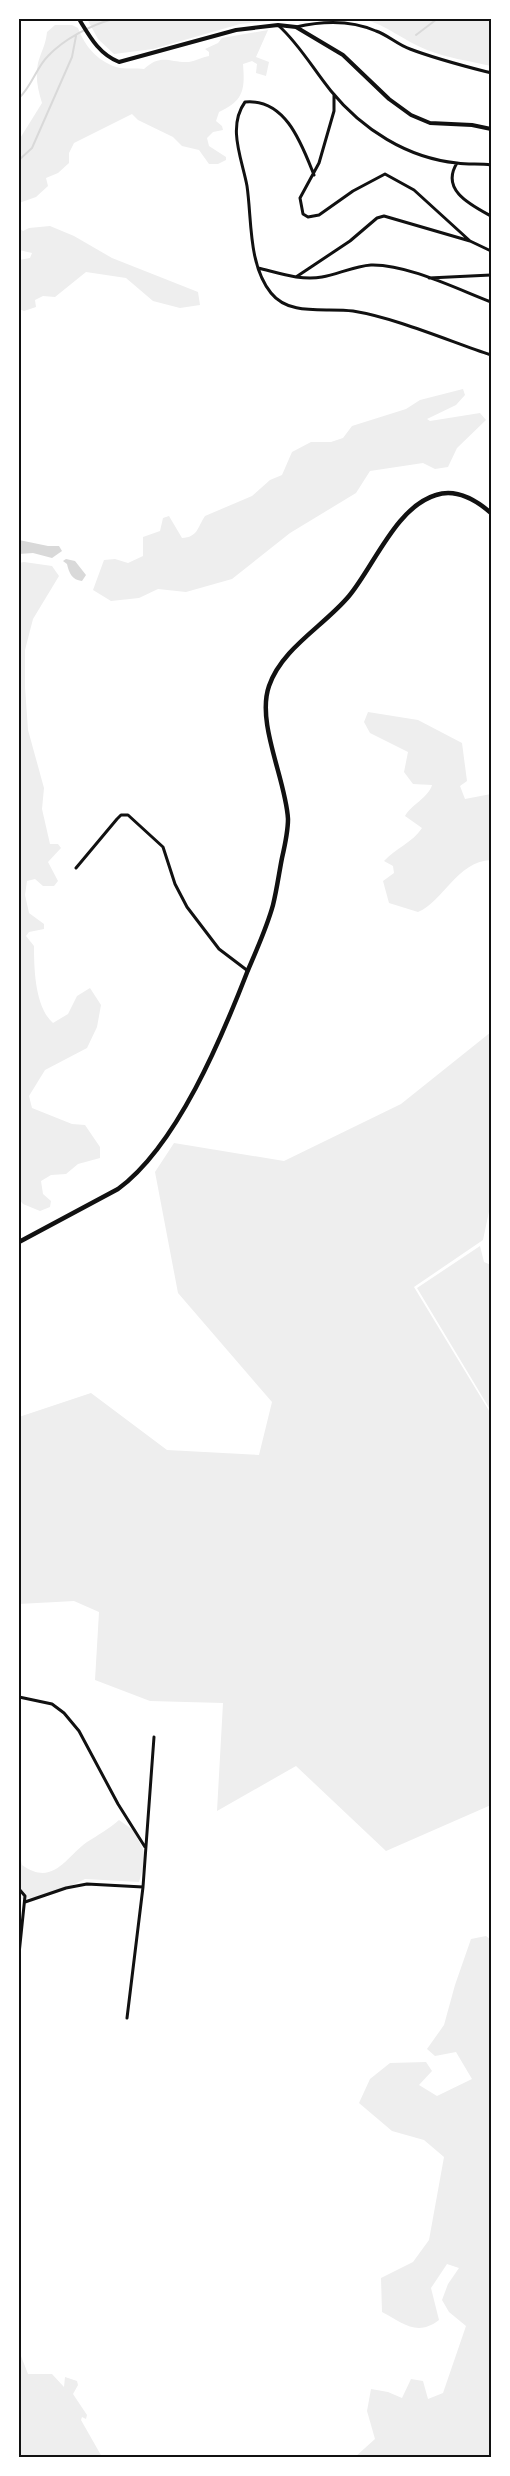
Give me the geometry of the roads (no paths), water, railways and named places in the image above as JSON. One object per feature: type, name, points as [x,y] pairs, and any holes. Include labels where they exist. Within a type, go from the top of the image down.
[{"type":"main road","points":[[19,1242],[118,1189],[146,1165],[203,1074],[228,1022],[273,904],[288,829],[287,810],[265,707],[268,688],[277,667],[350,595],[402,519],[420,504],[437,494],[452,493],[468,496],[491,513]]},
{"type":"street","points":[[78,19],[106,56],[119,62],[236,30],[315,23],[357,25],[376,31],[405,47],[425,55],[491,73]]},
{"type":"street","points":[[278,25],[292,37],[334,94],[349,111],[382,138],[412,152],[457,164],[479,163],[491,165]]},
{"type":"street","points":[[296,26],[343,55],[389,99],[411,115],[430,122],[472,124],[491,129]]},
{"type":"street","points":[[334,94],[334,111],[329,133],[314,175],[300,198],[303,214],[308,217],[320,215],[353,191],[385,174],[414,190],[470,241]]},
{"type":"street","points":[[314,175],[295,130],[280,114],[266,106],[245,102],[240,110],[235,130],[249,200],[258,268],[271,292],[285,305],[301,309],[354,311],[491,355]]},
{"type":"street","points":[[457,164],[451,172],[452,184],[459,195],[491,216]]},
{"type":"street","points":[[295,277],[323,261],[377,218],[384,216],[470,241],[491,250]]},
{"type":"street","points":[[258,268],[295,277],[321,277],[370,265],[384,266],[427,278],[491,302]]},
{"type":"street","points":[[427,278],[491,275]]},
{"type":"street","points":[[76,868],[112,824],[125,814],[152,835],[163,848],[169,860],[175,884],[187,907],[219,949],[248,971]]},
{"type":"street","points":[[19,1697],[52,1704],[64,1713],[79,1731],[118,1804],[145,1848]]},
{"type":"street","points":[[127,2018],[143,1887],[154,1737]]},
{"type":"street","points":[[25,1902],[66,1888],[87,1884],[143,1887]]},
{"type":"street","points":[[19,1889],[25,1896],[19,1954]]},
{"type":"waterway","points":[[19,98],[40,66],[54,50],[78,33],[113,19]]},
{"type":"waterway","points":[[416,35],[437,19]]},
{"type":"waterway","points":[[19,160],[32,148],[72,57],[76,36]]}]
